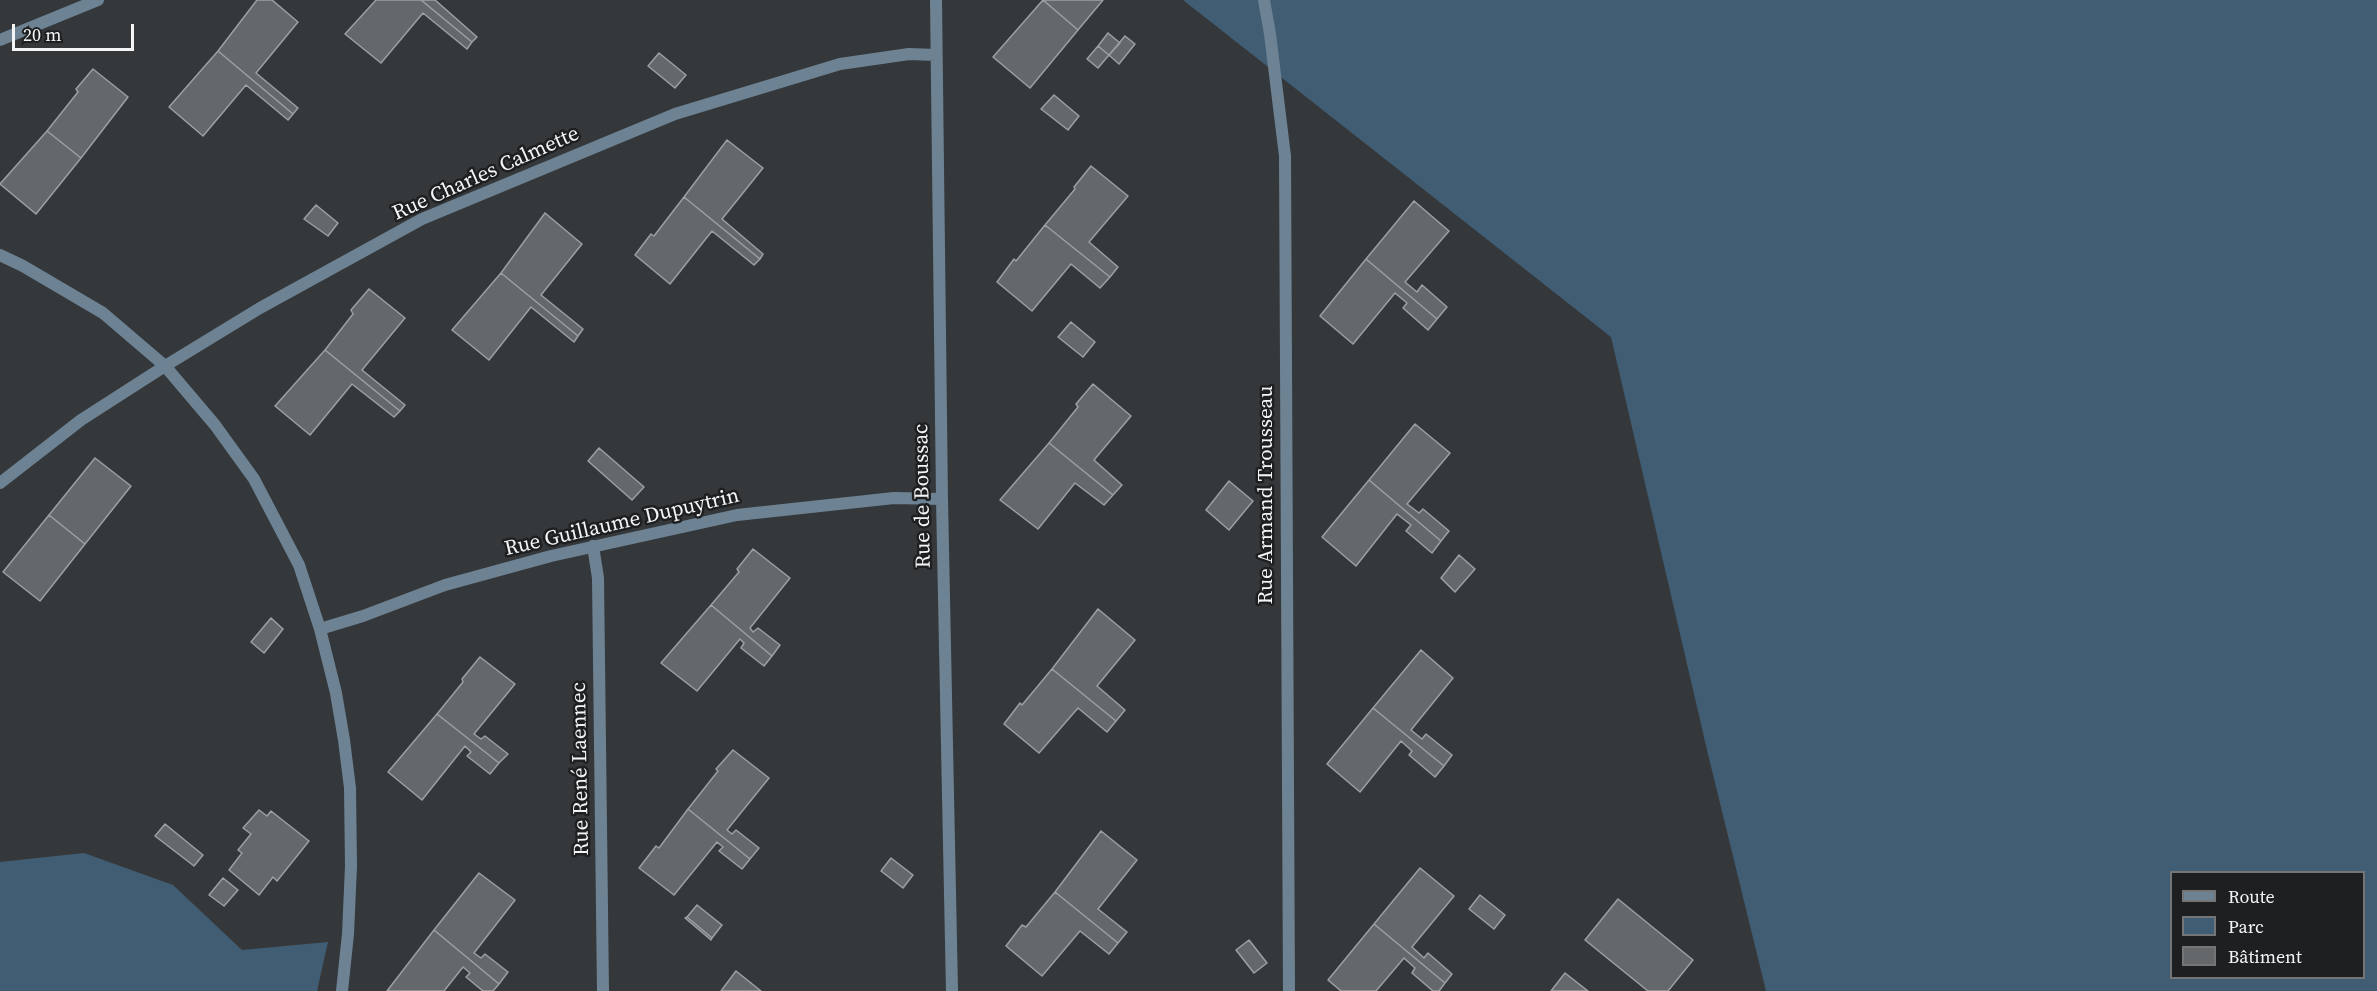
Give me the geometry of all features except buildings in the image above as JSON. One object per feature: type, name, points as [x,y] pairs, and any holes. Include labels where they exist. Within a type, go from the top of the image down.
[{"type":"street","points":[[0,40],[98,0]]},
{"type":"street","name":"Rue de Boussac","points":[[936,0],[942,499],[952,991]]},
{"type":"street","name":"Rue Armand Trousseau","points":[[1264,0],[1285,156],[1289,991]]},
{"type":"street","name":"Rue Charles Calmette","points":[[0,483],[81,420],[165,366],[260,309],[422,219],[675,114],[840,64],[909,54],[936,55]]},
{"type":"street","points":[[0,255],[103,313],[165,366],[215,425],[254,479],[299,565],[320,629],[336,693],[350,788],[351,866],[348,934],[342,991]]},
{"type":"street","name":"Rue Guillaume Dupuytrin","points":[[320,629],[363,616],[445,585],[551,556],[737,515],[894,498],[942,499]]},
{"type":"street","name":"Rue René Laennec","points":[[593,546],[598,578],[603,991]]},
{"type":"green space","points":[[1183,0],[2377,0],[2377,991],[1766,991],[1707,750],[1611,337]]},
{"type":"green space","points":[[84,853],[173,885],[242,950],[328,942],[317,991],[0,991],[0,862]]}]
